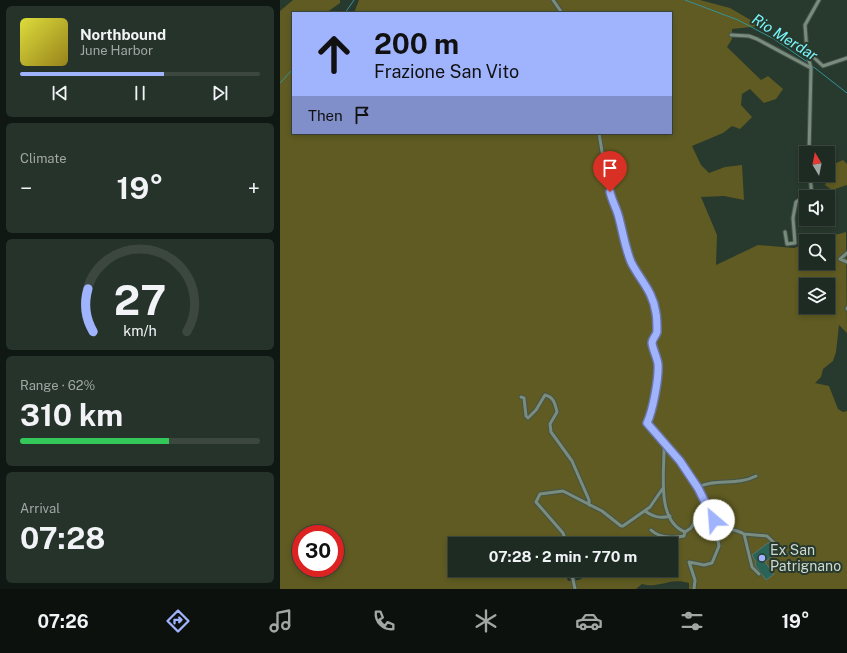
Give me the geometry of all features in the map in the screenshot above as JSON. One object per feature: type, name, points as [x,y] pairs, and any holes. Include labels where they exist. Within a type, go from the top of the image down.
[{"type":"street","points":[[553,0],[561,12]]},
{"type":"street","points":[[809,146],[811,65],[807,52],[806,25],[819,0]]},
{"type":"street","points":[[730,36],[749,36],[758,39],[811,65]]},
{"type":"street","points":[[807,52],[823,66],[847,58]]},
{"type":"street","points":[[599,134],[606,176],[628,254],[636,271],[644,280],[652,296],[656,313],[657,332],[652,343],[657,359],[658,375],[654,394],[654,404],[647,423],[661,441],[680,461],[698,488],[715,522],[719,546],[712,564],[704,565],[689,562],[695,580],[694,589]]},
{"type":"street","points":[[785,232],[787,244],[795,242],[793,218],[796,202],[799,200]]},
{"type":"street","points":[[847,253],[840,259],[847,262]]},
{"type":"street","points":[[521,397],[524,398],[526,416],[528,418],[536,410],[545,395],[550,396],[555,401],[557,412],[550,424],[551,432],[576,469],[589,500],[589,505]]},
{"type":"street","points":[[664,444],[663,488],[666,510],[680,530],[684,532]]},
{"type":"street","points":[[698,488],[712,482],[729,483],[756,476]]},
{"type":"street","points":[[564,537],[563,533],[536,502],[537,497],[540,494],[563,491],[602,511],[621,526],[624,526],[645,511],[663,488]]},
{"type":"street","points":[[645,511],[652,516],[660,518],[670,516]]},
{"type":"street","points":[[651,530],[656,535],[675,537],[684,536],[684,532],[691,528],[697,518],[710,513]]},
{"type":"street","points":[[715,522],[721,527],[736,529],[744,534],[767,536],[786,554]]},
{"type":"street","points":[[744,534],[752,567],[759,574]]},
{"type":"street","points":[[572,577],[575,589]]},
{"type":"shaded area","points":[[293,0],[340,0],[340,3],[327,12],[292,12],[292,134],[672,134],[672,12],[354,12],[359,0],[700,0],[730,8],[761,26],[732,29],[732,39],[727,47],[761,80],[768,76],[783,89],[776,99],[764,103],[750,89],[742,94],[741,105],[752,117],[740,129],[732,126],[723,133],[692,146],[701,165],[709,173],[725,167],[742,165],[744,200],[724,196],[701,197],[717,235],[716,265],[758,245],[794,248],[799,246],[799,270],[835,270],[835,235],[846,232],[847,333],[839,325],[836,352],[833,361],[823,369],[821,377],[815,383],[829,386],[838,409],[843,412],[847,411],[847,589],[689,589],[689,583],[676,581],[654,585],[642,584],[636,589],[280,589],[280,11]]},
{"type":"shaded area","points":[[843,160],[847,164],[847,185],[832,190],[825,185],[826,182],[835,182],[835,164]]},
{"type":"building","name":"Ex San Patrignano","points":[[770,543],[776,553],[765,562],[774,574],[766,580],[755,565],[756,562],[752,555]]},
{"type":"waterway","name":"Rio Merdar","points":[[346,12],[354,0]]},
{"type":"waterway","name":"Rio Merdar","points":[[685,0],[738,20],[774,39],[809,63]]},
{"type":"waterway","name":"Rio Merdar","points":[[811,65],[847,93]]},
{"type":"waterway","name":"Rio Merdar","points":[[280,83],[292,70]]},
{"type":"place","name":"Ex San Patrignano","points":[[762,558]]},
{"type":"route","points":[[610,192],[619,217],[631,261],[636,271],[644,280],[652,296],[656,313],[657,332],[652,343],[657,359],[658,375],[654,394],[654,404],[647,423],[680,461],[698,488],[714,520]]}]
